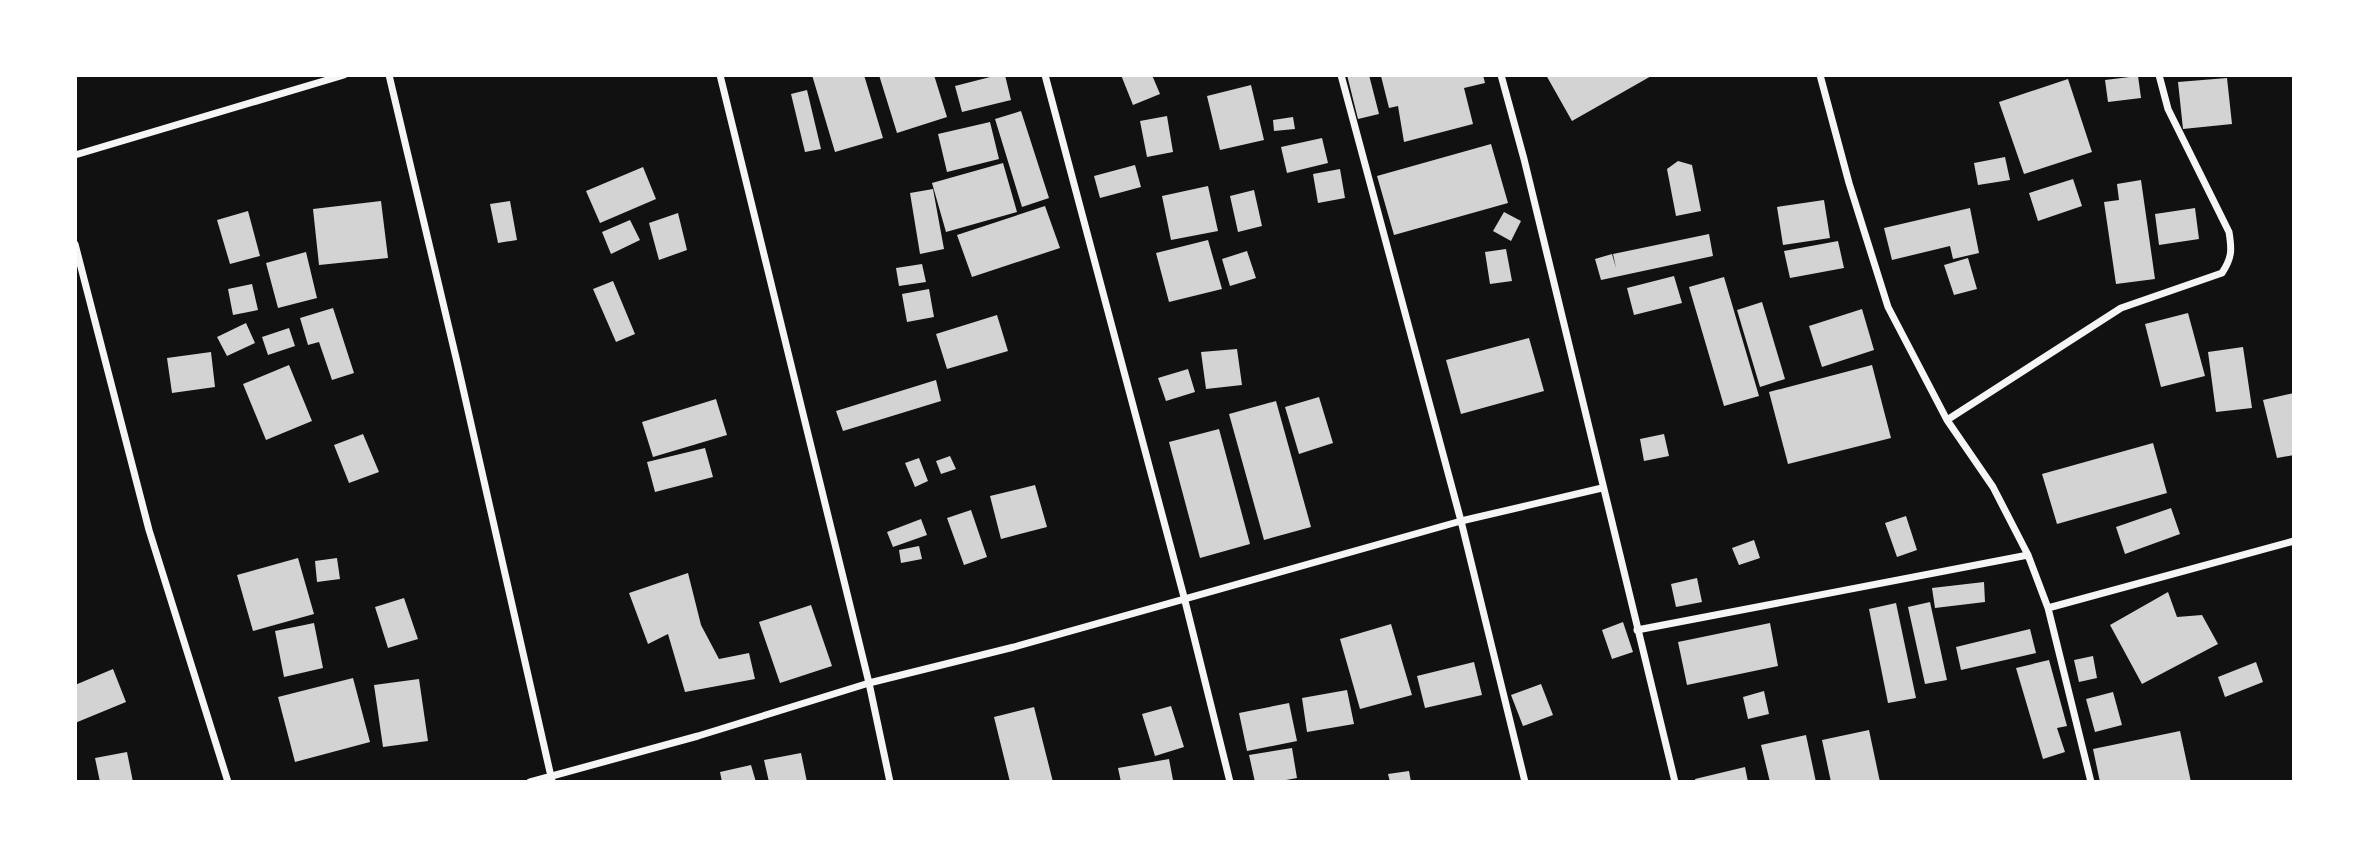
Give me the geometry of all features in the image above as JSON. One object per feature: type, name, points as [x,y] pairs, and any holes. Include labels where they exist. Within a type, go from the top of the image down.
[{"type":"street","points":[[75,155],[344,75]]},
{"type":"street","points":[[389,75],[552,780]]},
{"type":"street","points":[[720,75],[869,683],[890,782]]},
{"type":"street","points":[[1045,75],[1184,597],[1230,782]]},
{"type":"street","points":[[1341,75],[1461,521],[1525,782]]},
{"type":"street","points":[[1501,75],[1524,159],[1675,782]]},
{"type":"street","points":[[1819,75],[1888,307],[1947,420],[1993,486],[2028,555],[2048,608],[2091,782]]},
{"type":"street","points":[[1947,420],[2121,309],[2222,273],[2229,263],[2233,252],[2229,232],[2168,109],[2159,75]]},
{"type":"street","points":[[75,244],[149,530],[228,782]]},
{"type":"street","points":[[530,782],[552,780],[869,683],[1014,646],[1461,521],[1602,488]]},
{"type":"street","points":[[2048,608],[2294,541]]},
{"type":"street","points":[[1637,629],[2028,555]]},
{"type":"building","points":[[812,75],[864,75],[883,138],[835,152]]},
{"type":"building","points":[[879,75],[934,75],[947,117],[897,133]]},
{"type":"building","points":[[1005,75],[1011,100],[962,112],[955,86]]},
{"type":"building","points":[[1121,75],[1152,75],[1160,94],[1133,105]]},
{"type":"building","points":[[1347,75],[1369,75],[1379,114],[1358,119]]},
{"type":"building","points":[[1483,75],[1485,83],[1464,88],[1473,124],[1404,142],[1398,106],[1389,108],[1381,76]]},
{"type":"building","points":[[1546,75],[1653,75],[1572,121]]},
{"type":"building","points":[[2138,76],[2141,98],[2108,102],[2105,80]]},
{"type":"building","points":[[2227,78],[2232,124],[2183,129],[2178,82]]},
{"type":"building","points":[[2068,79],[2092,152],[2024,174],[1999,102]]},
{"type":"building","points":[[1251,85],[1264,140],[1220,150],[1207,96]]},
{"type":"building","points":[[807,90],[821,149],[805,152],[791,94]]},
{"type":"building","points":[[1021,111],[1049,198],[1022,207],[995,119]]},
{"type":"building","points":[[1167,116],[1173,152],[1147,157],[1140,121]]},
{"type":"building","points":[[1293,117],[1295,129],[1274,131],[1273,120]]},
{"type":"building","points":[[990,122],[999,159],[947,172],[938,134]]},
{"type":"building","points":[[1322,138],[1328,163],[1287,173],[1281,147]]},
{"type":"building","points":[[1491,144],[1508,203],[1394,235],[1377,176]]},
{"type":"building","points":[[2005,157],[2010,180],[1978,185],[1974,163]]},
{"type":"building","points":[[1678,161],[1692,165],[1701,211],[1676,216],[1667,169]]},
{"type":"building","points":[[1003,163],[1017,212],[946,232],[932,183]]},
{"type":"building","points":[[1135,165],[1141,187],[1100,198],[1094,176]]},
{"type":"building","points":[[643,167],[656,199],[600,223],[586,191]]},
{"type":"building","points":[[1340,169],[1345,198],[1318,203],[1313,174]]},
{"type":"building","points":[[2073,179],[2082,206],[2038,221],[2029,193]]},
{"type":"building","points":[[2141,180],[2155,279],[2116,284],[2104,202],[2119,200],[2117,184]]},
{"type":"building","points":[[1208,186],[1218,231],[1171,240],[1162,196]]},
{"type":"building","points":[[933,189],[944,249],[920,254],[910,193]]},
{"type":"building","points":[[1254,190],[1262,226],[1238,232],[1230,196]]},
{"type":"building","points":[[1824,200],[1830,238],[1783,245],[1777,207]]},
{"type":"building","points":[[381,201],[388,258],[319,265],[313,209]]},
{"type":"building","points":[[510,201],[517,240],[498,243],[490,204]]},
{"type":"building","points":[[1045,206],[1060,248],[972,277],[957,235]]},
{"type":"building","points":[[1970,208],[1979,253],[1953,259],[1950,246],[1892,260],[1884,228]]},
{"type":"building","points":[[2195,208],[2199,239],[2159,245],[2155,214]]},
{"type":"building","points":[[248,211],[260,256],[230,264],[217,220]]},
{"type":"building","points":[[1504,212],[1521,221],[1511,241],[1493,231]]},
{"type":"building","points":[[678,213],[687,250],[659,260],[649,223]]},
{"type":"building","points":[[630,220],[640,240],[611,254],[602,232]]},
{"type":"building","points":[[1709,234],[1713,256],[1601,280],[1595,259],[1612,254],[1616,268],[1613,254]]},
{"type":"building","points":[[1208,240],[1222,289],[1169,302],[1156,253]]},
{"type":"building","points":[[1838,241],[1844,268],[1790,278],[1784,251]]},
{"type":"building","points":[[1506,249],[1512,281],[1490,284],[1485,252]]},
{"type":"building","points":[[1247,251],[1256,278],[1230,286],[1222,259]]},
{"type":"building","points":[[306,252],[317,298],[278,308],[266,263]]},
{"type":"building","points":[[1968,258],[1977,289],[1954,295],[1944,265]]},
{"type":"building","points":[[922,264],[926,282],[899,286],[896,268]]},
{"type":"building","points":[[1674,276],[1682,303],[1634,315],[1627,288]]},
{"type":"building","points":[[1724,277],[1759,396],[1724,406],[1689,287]]},
{"type":"building","points":[[613,281],[635,334],[616,342],[593,289]]},
{"type":"building","points":[[252,284],[258,310],[233,315],[228,289]]},
{"type":"building","points":[[929,289],[934,317],[907,322],[902,294]]},
{"type":"building","points":[[1762,302],[1785,379],[1760,387],[1737,310]]},
{"type":"building","points":[[333,308],[354,373],[332,380],[319,342],[308,345],[300,318]]},
{"type":"building","points":[[1862,309],[1874,350],[1822,367],[1809,326]]},
{"type":"building","points":[[2188,313],[2205,376],[2161,387],[2145,324]]},
{"type":"building","points":[[997,315],[1008,351],[947,369],[936,334]]},
{"type":"building","points":[[246,323],[255,343],[227,356],[217,337]]},
{"type":"building","points":[[289,328],[295,346],[268,355],[262,337]]},
{"type":"building","points":[[1529,338],[1544,391],[1461,414],[1446,360]]},
{"type":"building","points":[[2243,347],[2252,408],[2216,412],[2208,352]]},
{"type":"building","points":[[1237,349],[1242,385],[1206,389],[1201,352]]},
{"type":"building","points":[[211,352],[215,387],[172,393],[167,358]]},
{"type":"building","points":[[289,365],[312,421],[266,440],[243,384]]},
{"type":"building","points":[[1872,365],[1891,438],[1788,464],[1769,392]]},
{"type":"building","points":[[1188,369],[1195,392],[1166,401],[1158,378]]},
{"type":"building","points":[[936,380],[941,401],[843,431],[836,411]]},
{"type":"building","points":[[2294,393],[2294,455],[2277,458],[2263,400]]},
{"type":"building","points":[[1319,397],[1333,443],[1299,454],[1285,407]]},
{"type":"building","points":[[716,399],[727,435],[653,457],[642,422]]},
{"type":"building","points":[[1276,401],[1311,527],[1264,540],[1229,414]]},
{"type":"building","points":[[1219,429],[1250,544],[1200,558],[1169,442]]},
{"type":"building","points":[[363,434],[379,472],[349,483],[334,445]]},
{"type":"building","points":[[1664,434],[1669,456],[1644,461],[1640,439]]},
{"type":"building","points":[[2153,443],[2167,493],[2057,524],[2042,474]]},
{"type":"building","points":[[705,448],[713,477],[655,492],[647,462]]},
{"type":"building","points":[[950,456],[956,469],[941,474],[936,461]]},
{"type":"building","points":[[919,458],[928,481],[915,487],[905,463]]},
{"type":"building","points":[[1035,485],[1047,527],[1001,539],[990,496]]},
{"type":"building","points":[[2171,508],[2180,534],[2125,554],[2116,527]]},
{"type":"building","points":[[971,510],[987,557],[964,565],[947,518]]},
{"type":"building","points":[[1906,516],[1917,550],[1897,557],[1885,523]]},
{"type":"building","points":[[921,519],[927,535],[893,547],[887,532]]},
{"type":"building","points":[[1754,540],[1760,558],[1739,565],[1732,548]]},
{"type":"building","points":[[919,546],[922,559],[901,563],[899,550]]},
{"type":"building","points":[[298,558],[314,614],[253,631],[237,575]]},
{"type":"building","points":[[337,558],[340,579],[317,582],[315,561]]},
{"type":"building","points":[[688,573],[701,625],[719,659],[749,653],[755,679],[685,692],[668,634],[648,644],[629,593]]},
{"type":"building","points":[[1697,578],[1702,602],[1676,607],[1671,584]]},
{"type":"building","points":[[1984,582],[1985,602],[1935,608],[1932,588]]},
{"type":"building","points":[[2168,592],[2177,617],[2202,615],[2218,644],[2142,684],[2110,625]]},
{"type":"building","points":[[404,598],[418,639],[388,648],[375,607]]},
{"type":"building","points":[[1930,602],[1947,680],[1925,684],[1908,607]]},
{"type":"building","points":[[1896,603],[1916,698],[1888,703],[1869,609]]},
{"type":"building","points":[[811,605],[832,666],[780,683],[759,622]]},
{"type":"building","points":[[1623,622],[1633,652],[1612,659],[1602,630]]},
{"type":"building","points":[[314,623],[323,668],[284,677],[275,631]]},
{"type":"building","points":[[1770,623],[1778,666],[1687,685],[1678,642]]},
{"type":"building","points":[[1391,624],[1412,695],[1360,709],[1340,639]]},
{"type":"building","points":[[2030,629],[2036,653],[1961,670],[1956,647]]},
{"type":"building","points":[[2093,656],[2097,678],[2079,682],[2074,660]]},
{"type":"building","points":[[2049,660],[2067,726],[2057,728],[2065,752],[2043,759],[2016,668]]},
{"type":"building","points":[[1474,662],[1482,695],[1425,708],[1417,676]]},
{"type":"building","points":[[2256,662],[2263,682],[2225,697],[2218,677]]},
{"type":"building","points":[[113,669],[126,702],[75,723],[75,685]]},
{"type":"building","points":[[353,678],[370,742],[295,762],[278,697]]},
{"type":"building","points":[[419,679],[428,741],[383,747],[374,685]]},
{"type":"building","points":[[1541,684],[1553,715],[1523,726],[1511,695]]},
{"type":"building","points":[[1347,690],[1354,724],[1307,732],[1302,698]]},
{"type":"building","points":[[1764,691],[1769,714],[1748,719],[1743,697]]},
{"type":"building","points":[[2113,692],[2122,725],[2095,732],[2086,699]]},
{"type":"building","points":[[1289,703],[1297,741],[1247,751],[1239,713]]},
{"type":"building","points":[[1171,706],[1184,747],[1155,756],[1142,714]]},
{"type":"building","points":[[1034,707],[1053,782],[1010,782],[994,717]]},
{"type":"building","points":[[1869,730],[1880,782],[1831,782],[1822,740]]},
{"type":"building","points":[[2180,731],[2191,782],[2100,782],[2093,749]]},
{"type":"building","points":[[1806,735],[1816,782],[1770,782],[1761,745]]},
{"type":"building","points":[[1292,748],[1297,778],[1255,782],[1249,755]]},
{"type":"building","points":[[127,752],[133,782],[100,782],[95,758]]},
{"type":"building","points":[[801,753],[807,782],[769,782],[764,760]]},
{"type":"building","points":[[1169,759],[1173,780],[1121,782],[1118,768]]},
{"type":"building","points":[[751,765],[756,782],[722,782],[720,772]]},
{"type":"building","points":[[1745,767],[1748,782],[1696,782],[1695,779]]},
{"type":"building","points":[[1409,771],[1411,782],[1390,782],[1388,774]]}]
